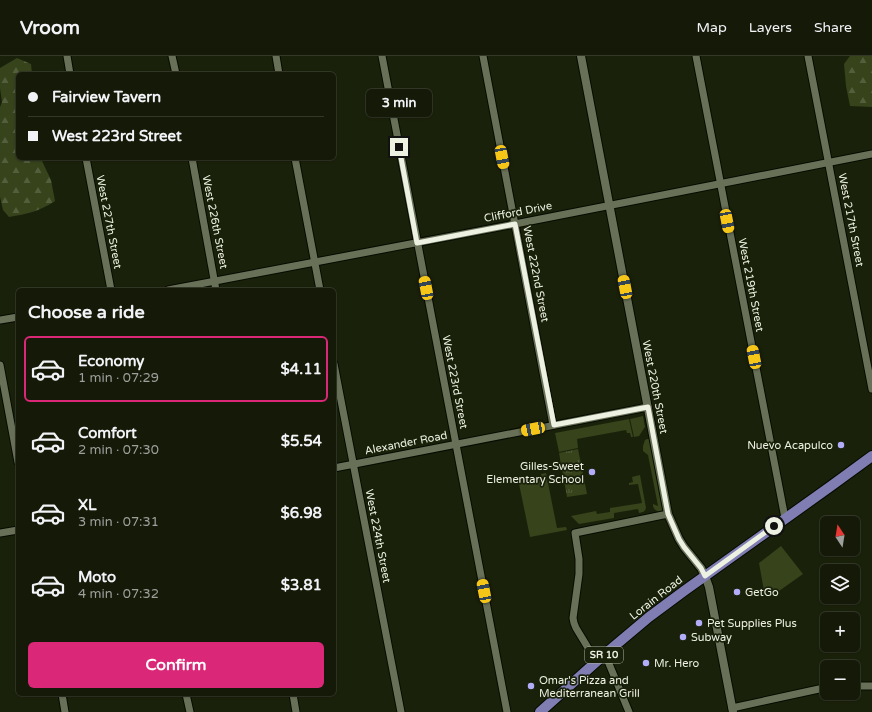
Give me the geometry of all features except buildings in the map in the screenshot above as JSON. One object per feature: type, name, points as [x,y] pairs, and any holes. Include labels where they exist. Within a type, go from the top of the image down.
[{"type":"main road","name":"Lorain Road","points":[[540,712],[604,654],[649,617],[872,456]]},
{"type":"street","points":[[67,56],[70,72]]},
{"type":"street","points":[[172,56],[176,72]]},
{"type":"street","points":[[276,56],[279,72]]},
{"type":"street","name":"West 223rd Street","points":[[382,56],[508,712]]},
{"type":"street","name":"West 222nd Street","points":[[482,56],[554,425]]},
{"type":"street","name":"West 220th Street","points":[[581,56],[668,514],[681,543],[701,568],[709,587],[732,710]]},
{"type":"street","name":"West 219th Street","points":[[696,56],[785,518]]},
{"type":"street","name":"West 217th Street","points":[[808,56],[872,389]]},
{"type":"street","name":"Clifford Drive","points":[[178,288],[872,154]]},
{"type":"street","name":"West 227th Street","points":[[86,160],[111,288]]},
{"type":"street","name":"West 226th Street","points":[[192,160],[216,288]]},
{"type":"street","points":[[295,160],[320,288]]},
{"type":"street","points":[[0,320],[16,317]]},
{"type":"street","points":[[0,364],[16,451]]},
{"type":"street","name":"West 224th Street","points":[[336,375],[401,712]]},
{"type":"street","name":"Alexander Road","points":[[336,468],[648,407]]},
{"type":"street","points":[[596,661],[576,628],[573,618],[579,574],[576,533],[668,514]]},
{"type":"street","points":[[0,533],[16,530]]},
{"type":"street","points":[[604,654],[629,712]]},
{"type":"street","points":[[860,686],[872,686]]},
{"type":"street","points":[[732,710],[820,689]]},
{"type":"street","points":[[62,696],[65,712]]},
{"type":"street","points":[[186,696],[190,712]]},
{"type":"street","points":[[293,696],[296,712]]},
{"type":"green space","points":[[850,56],[872,56],[872,107],[850,106],[844,64]]},
{"type":"green space","points":[[17,58],[31,64],[32,72],[16,72],[16,160],[42,160],[51,180],[55,201],[33,212],[9,217],[3,210],[0,197],[0,107],[2,102],[0,68]]},
{"type":"green space","points":[[643,416],[645,427],[639,436],[634,437],[630,419]]},
{"type":"green space","points":[[629,419],[633,437],[631,437],[630,433],[627,433],[626,430],[577,439],[578,448],[559,452],[555,433]]},
{"type":"green space","points":[[647,439],[651,441],[663,508],[661,512],[656,511],[653,506],[653,504],[658,506],[648,455],[643,451],[645,440]]},
{"type":"green space","points":[[578,449],[587,494],[567,497],[559,453]]},
{"type":"green space","points":[[546,473],[557,528],[566,527],[567,530],[530,537],[518,479],[521,478],[523,482],[542,479],[541,474]]},
{"type":"green space","points":[[640,475],[646,508],[644,512],[639,513],[638,509],[614,513],[614,518],[579,524],[571,516],[596,511],[597,514],[610,512],[610,508],[642,503],[638,484],[629,485],[629,483],[633,482],[632,477]]},
{"type":"green space","points":[[781,546],[803,574],[772,596],[769,596],[764,591],[759,563]]},
{"type":"place","name":"Nuevo Acapulco","points":[[841,445]]},
{"type":"place","name":"Gilles-Sweet Elementary School","points":[[592,472]]},
{"type":"place","name":"GetGo","points":[[737,592]]},
{"type":"place","name":"Pet Supplies Plus","points":[[699,623]]},
{"type":"place","name":"Subway","points":[[683,637]]},
{"type":"place","name":"Mr. Hero","points":[[646,663]]},
{"type":"place","name":"Omar's Pizza and Mediterranean Grill","points":[[531,686]]},
{"type":"route","points":[[399,147],[417,243],[515,224],[554,425],[648,407],[668,514],[679,539],[701,568],[705,576],[774,526]]}]
